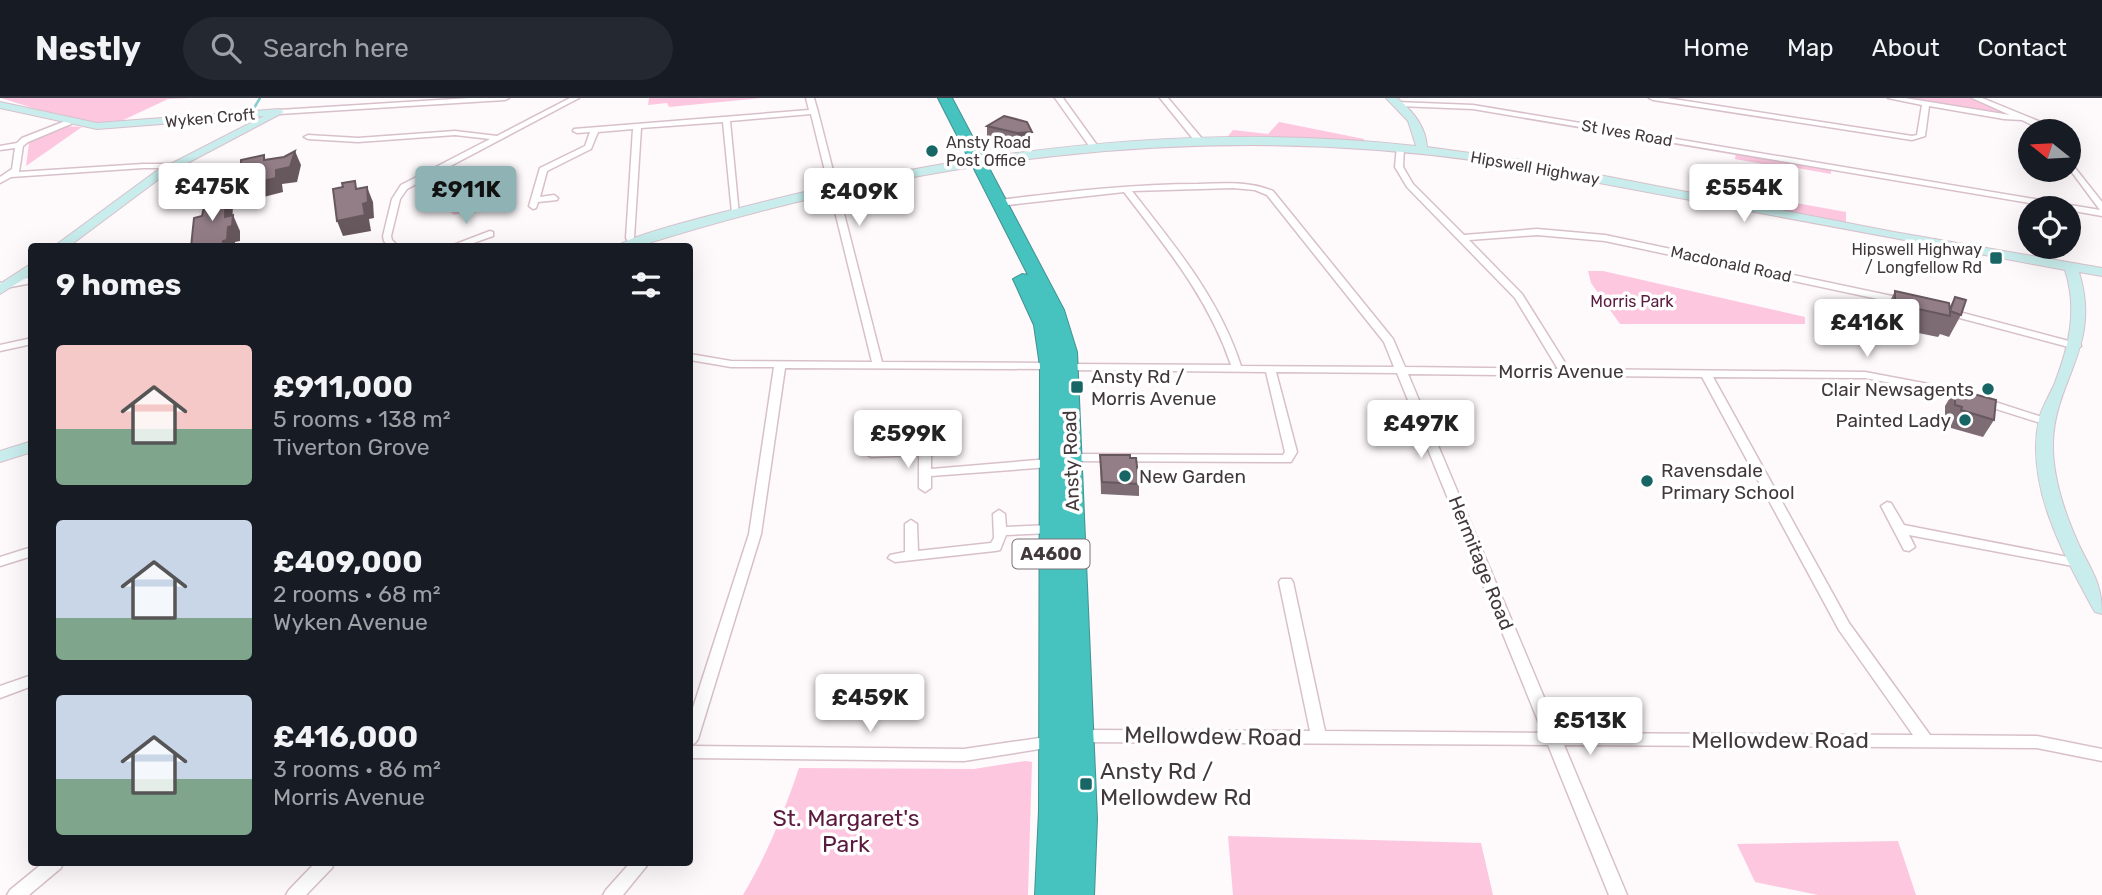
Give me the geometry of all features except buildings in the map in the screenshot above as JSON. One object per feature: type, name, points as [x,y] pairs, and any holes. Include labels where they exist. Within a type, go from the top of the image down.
[{"type":"highway","name":"Ansty Road","points":[[931,98],[968,161],[999,203],[1055,310],[1060,367],[1066,739],[1051,895]]},
{"type":"highway","name":"Ansty Road","points":[[945,98],[968,161],[1031,296],[1060,367]]},
{"type":"highway","name":"Ansty Road","points":[[1061,461],[1051,529],[1066,739],[1082,819],[1078,895]]},
{"type":"street","name":"Wyken Croft","points":[[0,105],[68,122],[118,126],[505,98]]},
{"type":"street","points":[[390,243],[387,236],[399,192],[412,182],[575,98]]},
{"type":"street","points":[[810,98],[878,365]]},
{"type":"street","points":[[1059,98],[1095,148]]},
{"type":"street","points":[[1164,98],[1200,143]]},
{"type":"street","points":[[1653,98],[1912,138],[1921,136],[1929,100]]},
{"type":"street","points":[[1892,98],[1929,100],[2004,117],[2024,118]]},
{"type":"street","points":[[1976,98],[2024,118]]},
{"type":"street","points":[[1395,101],[1422,141],[1421,150]]},
{"type":"street","name":"St Ives Road","points":[[1395,101],[1473,107],[2102,211]]},
{"type":"street","points":[[577,131],[814,112]]},
{"type":"street","points":[[65,243],[172,166],[279,113]]},
{"type":"street","points":[[726,119],[736,213]]},
{"type":"street","points":[[0,148],[19,145],[34,135],[68,122]]},
{"type":"street","points":[[629,243],[636,126]]},
{"type":"street","points":[[554,198],[535,203],[543,170],[588,147],[595,129]]},
{"type":"street","points":[[308,137],[358,140],[455,133],[499,138]]},
{"type":"street","points":[[341,151],[358,140]]},
{"type":"street","name":"Hipswell Highway","points":[[635,243],[833,187],[968,161],[1095,148],[1200,143],[1318,143],[1421,150],[1525,165],[1943,246],[2102,272]]},
{"type":"street","points":[[0,181],[18,165],[19,145]]},
{"type":"street","points":[[1400,148],[1399,167],[1404,176],[1519,296],[1564,370]]},
{"type":"street","points":[[9,175],[172,166]]},
{"type":"street","points":[[2081,180],[2102,211]]},
{"type":"street","name":"Hermitage Road","points":[[1125,188],[1157,185],[1259,188],[1270,193],[1389,341],[1553,739]]},
{"type":"street","points":[[999,203],[1125,188],[1208,298],[1229,340],[1237,368]]},
{"type":"street","name":"Macdonald Road","points":[[1463,238],[1537,232],[1605,238],[1920,305]]},
{"type":"street","points":[[464,243],[490,234]]},
{"type":"street","points":[[2071,267],[2078,284],[2081,305],[2076,346],[2047,422],[2046,452],[2059,521],[2102,607]]},
{"type":"street","points":[[3,287],[28,270]]},
{"type":"street","points":[[3,287],[28,281]]},
{"type":"street","points":[[1931,308],[2076,346]]},
{"type":"street","points":[[0,348],[28,342]]},
{"type":"street","points":[[693,358],[704,360]]},
{"type":"street","points":[[693,362],[704,360]]},
{"type":"street","name":"Morris Avenue","points":[[704,360],[730,364],[1821,373],[1902,380],[1951,391],[2047,422]]},
{"type":"street","points":[[693,730],[755,534],[780,364]]},
{"type":"street","points":[[925,473],[1061,461],[1287,459],[1291,452],[1270,368]]},
{"type":"street","points":[[1705,372],[1844,626],[1926,741]]},
{"type":"street","points":[[0,457],[28,447]]},
{"type":"street","points":[[871,453],[946,451]]},
{"type":"street","points":[[925,452],[925,488]]},
{"type":"street","points":[[1887,506],[1909,547]]},
{"type":"street","points":[[895,558],[995,547],[1002,531],[999,514]]},
{"type":"street","points":[[911,524],[912,556]]},
{"type":"street","points":[[1002,531],[1051,529]]},
{"type":"street","points":[[1900,529],[2078,563]]},
{"type":"street","points":[[0,562],[28,552]]},
{"type":"street","points":[[1286,582],[1319,738]]},
{"type":"street","points":[[0,692],[28,682]]},
{"type":"street","points":[[693,752],[964,755],[1066,739]]},
{"type":"street","name":"Mellowdew Road","points":[[1066,739],[2037,742],[2102,755]]},
{"type":"street","points":[[1553,739],[1618,895]]},
{"type":"street","points":[[16,895],[51,866]]},
{"type":"street","points":[[295,895],[323,866]]},
{"type":"street","points":[[612,895],[638,866]]},
{"type":"green space","points":[[1,98],[191,98],[168,99],[117,123],[95,123],[52,114]]},
{"type":"green space","points":[[649,98],[762,98],[669,107],[667,103],[648,105]]},
{"type":"green space","points":[[1904,98],[1970,98],[2011,115]]},
{"type":"green space","points":[[1279,122],[1364,139],[1363,142],[1225,140],[1233,130],[1268,134]]},
{"type":"green space","points":[[65,126],[82,127],[26,166],[29,143]]},
{"type":"green space","points":[[1736,153],[1831,170],[1831,174],[1797,168],[1796,203],[1846,212],[1846,224],[1771,210],[1769,165],[1735,159]]},
{"type":"green space","points":[[489,174],[482,199],[479,200],[483,203],[482,207],[454,215],[447,209],[454,192]]},
{"type":"green space","name":"Morris Park","points":[[1588,271],[1603,271],[1805,317],[1805,324],[1620,324],[1591,283]]},
{"type":"green space","name":"St. Margaret's Park","points":[[1032,762],[1028,895],[743,895],[774,833],[799,768],[974,769]]},
{"type":"green space","points":[[1228,836],[1481,843],[1493,895],[1233,895]]},
{"type":"green space","points":[[1898,841],[1916,895],[1818,895],[1755,882],[1737,844]]},
{"type":"waterway","points":[[254,108],[260,98]]},
{"type":"place","name":"Ansty Road Post Office","points":[[932,151]]},
{"type":"place","name":"Hipswell Highway / Longfellow Rd","points":[[1996,258]]},
{"type":"place","name":"Ansty Rd / Morris Avenue","points":[[1077,387]]},
{"type":"place","name":"Clair Newsagents","points":[[1988,389]]},
{"type":"place","name":"Painted Lady","points":[[1965,420]]},
{"type":"place","name":"New Garden","points":[[1125,476]]},
{"type":"place","name":"Ravensdale Primary School","points":[[1647,481]]},
{"type":"place","name":"Ansty Rd / Mellowdew Rd","points":[[1086,784]]}]
